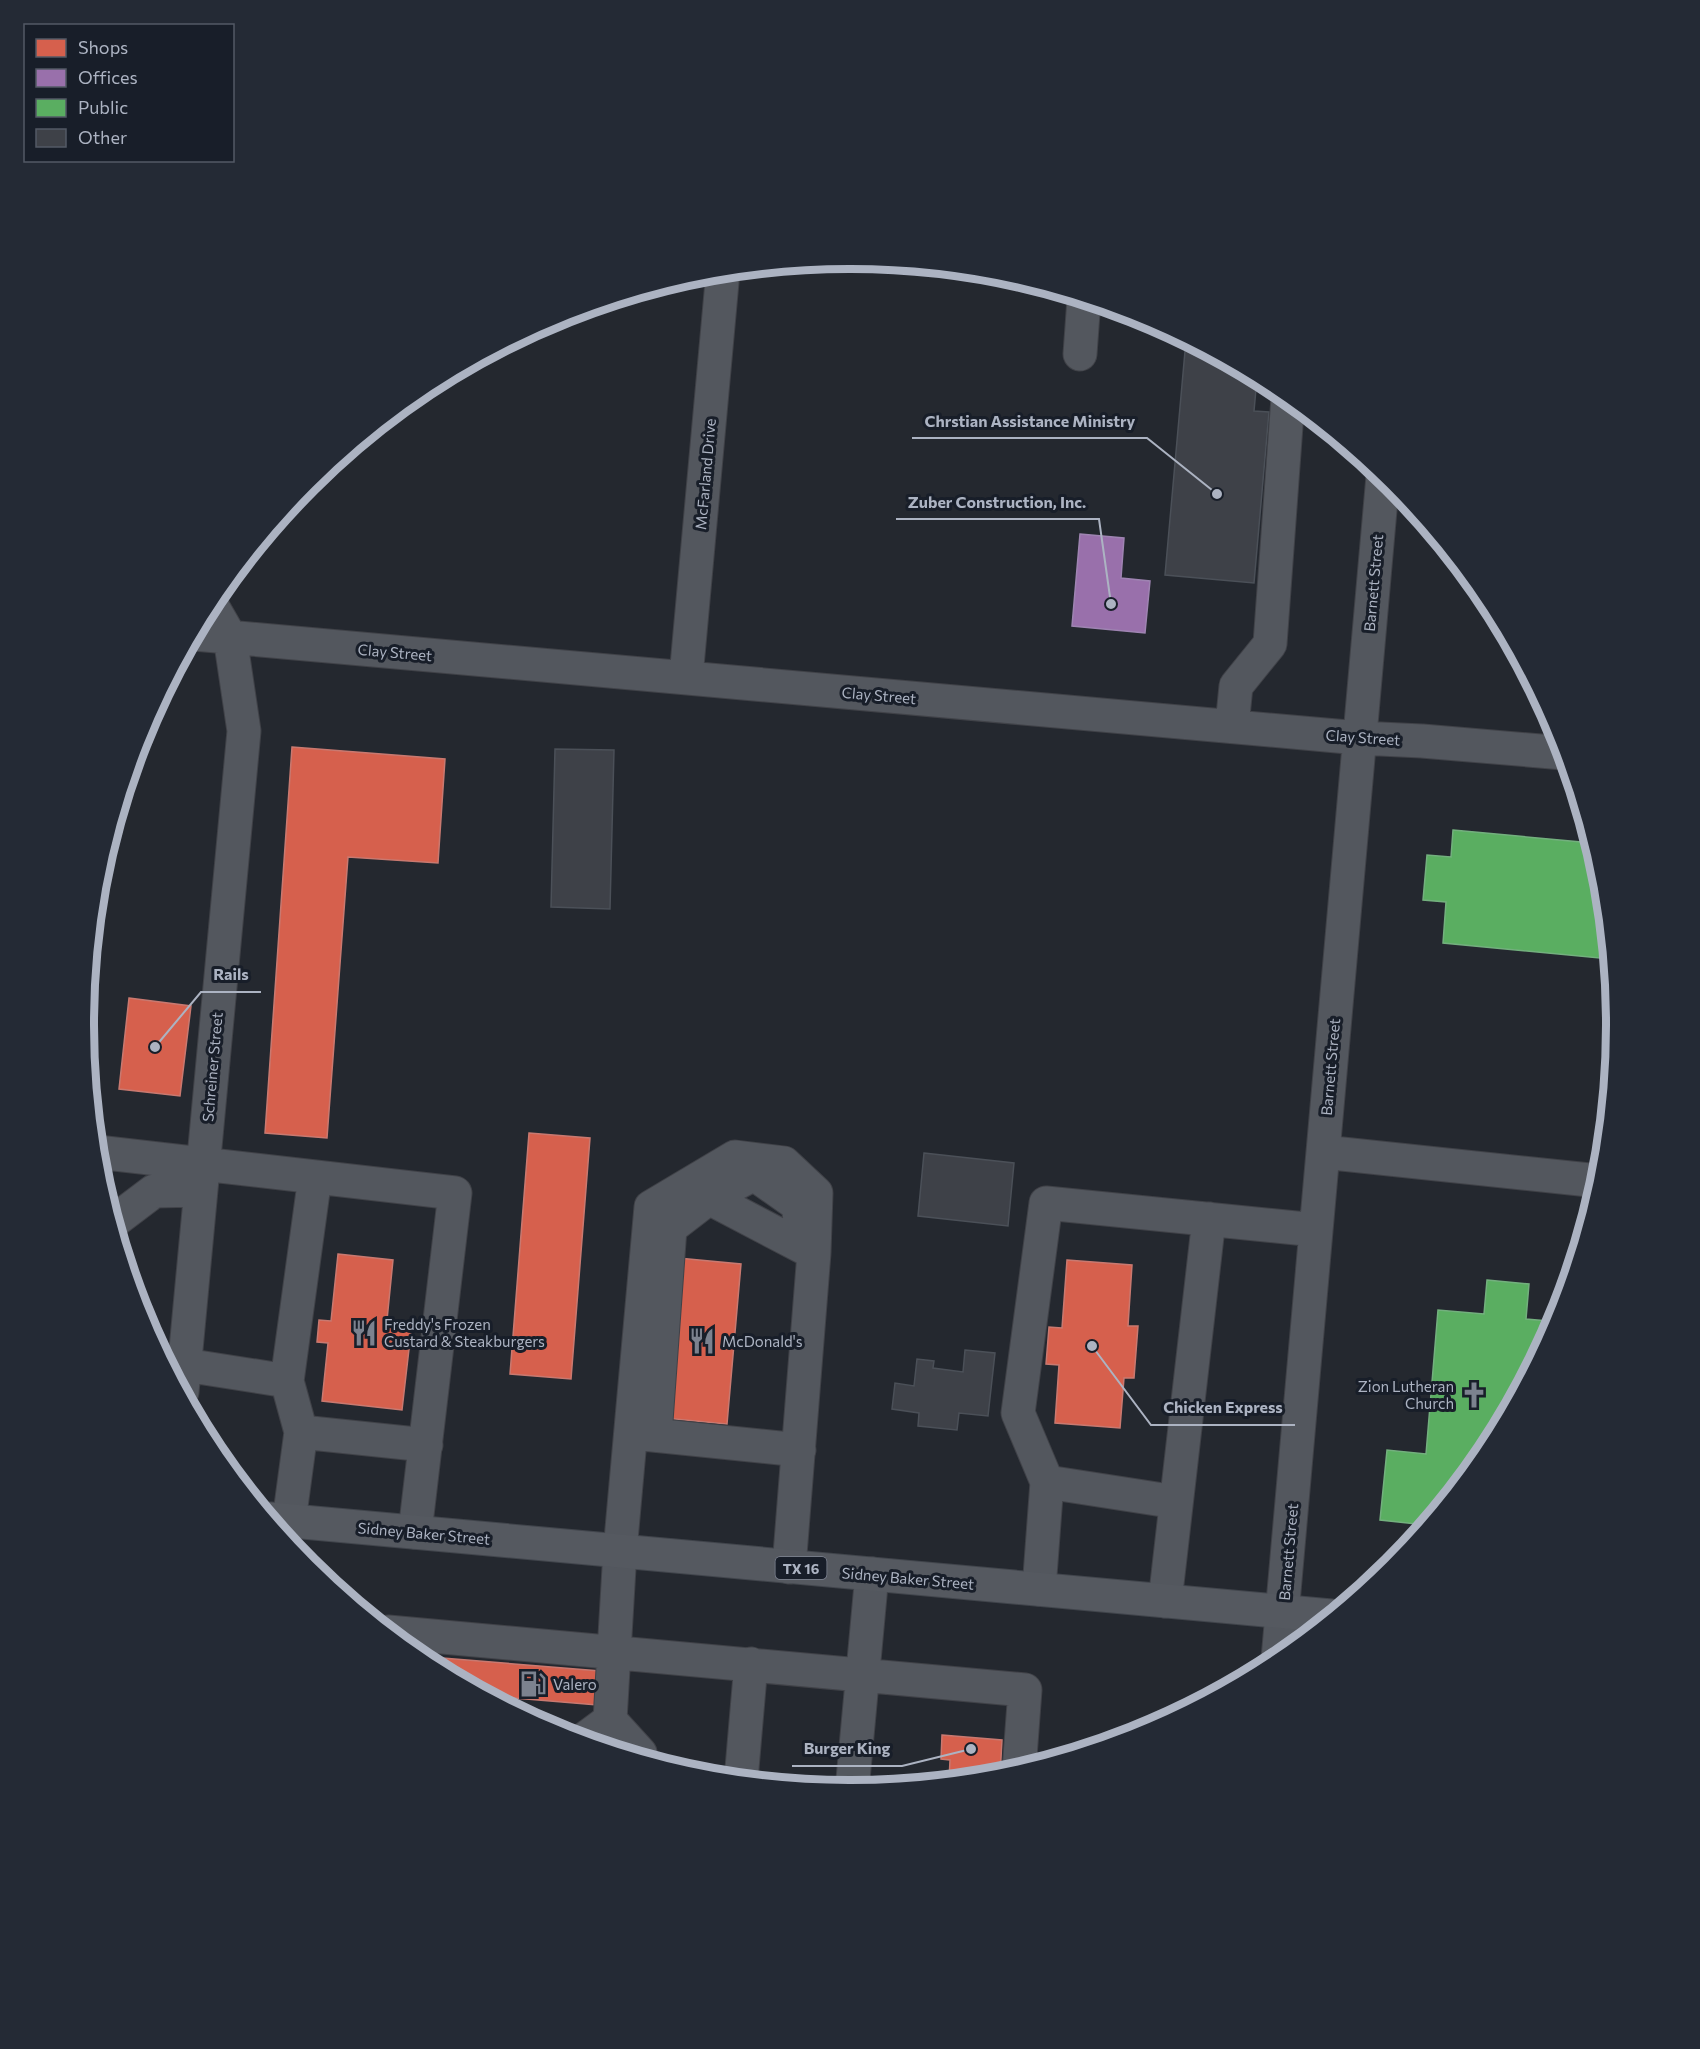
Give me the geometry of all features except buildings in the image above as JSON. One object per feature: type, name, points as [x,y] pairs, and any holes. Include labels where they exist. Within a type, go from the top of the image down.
[{"type":"main road","name":"Sidney Baker Street","points":[[280,1520],[1321,1615]]},
{"type":"street","name":"McFarland Drive","points":[[686,677],[722,280]]},
{"type":"street","points":[[1080,354],[1083,306]]},
{"type":"street","points":[[1232,726],[1236,686],[1270,644],[1287,408]]},
{"type":"street","name":"Barnett Street","points":[[1279,1646],[1382,488]]},
{"type":"street","name":"Schreiner Street","points":[[184,1379],[244,731],[230,637],[217,614]]},
{"type":"street","name":"Clay Street","points":[[204,635],[1359,738],[1554,752]]},
{"type":"street","points":[[1323,1152],[1589,1180]]},
{"type":"street","points":[[106,1154],[202,1177],[315,1177],[455,1193],[415,1532]]},
{"type":"street","points":[[642,1434],[651,1207],[735,1157],[784,1162],[816,1193],[809,1251],[799,1449],[789,1567]]},
{"type":"street","points":[[636,1749],[610,1720],[620,1551],[642,1434],[670,1228],[709,1198],[754,1174],[798,1204],[809,1251]]},
{"type":"street","points":[[119,1217],[154,1191],[202,1177]]},
{"type":"street","points":[[279,1519],[301,1432],[287,1381],[315,1177]]},
{"type":"street","points":[[1039,1589],[1047,1482],[1018,1413],[1046,1203],[1316,1230]]},
{"type":"street","points":[[1165,1601],[1209,1219]]},
{"type":"street","points":[[184,1379],[287,1381]]},
{"type":"street","points":[[301,1432],[426,1445]]},
{"type":"street","points":[[642,1434],[799,1449]]},
{"type":"street","points":[[1047,1482],[1176,1502]]},
{"type":"street","points":[[853,1780],[872,1574]]},
{"type":"street","points":[[403,1633],[1025,1690],[1020,1760]]},
{"type":"street","points":[[742,1772],[752,1664]]},
{"type":"street","points":[[591,1734],[610,1720]]},
{"type":"place","name":"Chrstian Assistance Ministry","points":[[1217,494]]},
{"type":"place","name":"Zuber Construction, Inc.","points":[[1111,604]]},
{"type":"place","name":"Rails","points":[[155,1047]]},
{"type":"place","name":"Freddy's Frozen Custard & Steakburgers","points":[[364,1333]]},
{"type":"place","name":"McDonald's","points":[[702,1341]]},
{"type":"place","name":"Chicken Express","points":[[1092,1346]]},
{"type":"place","name":"Zion Lutheran Church","points":[[1474,1395]]},
{"type":"place","name":"Valero","points":[[533,1684]]},
{"type":"place","name":"Burger King","points":[[971,1749]]}]
